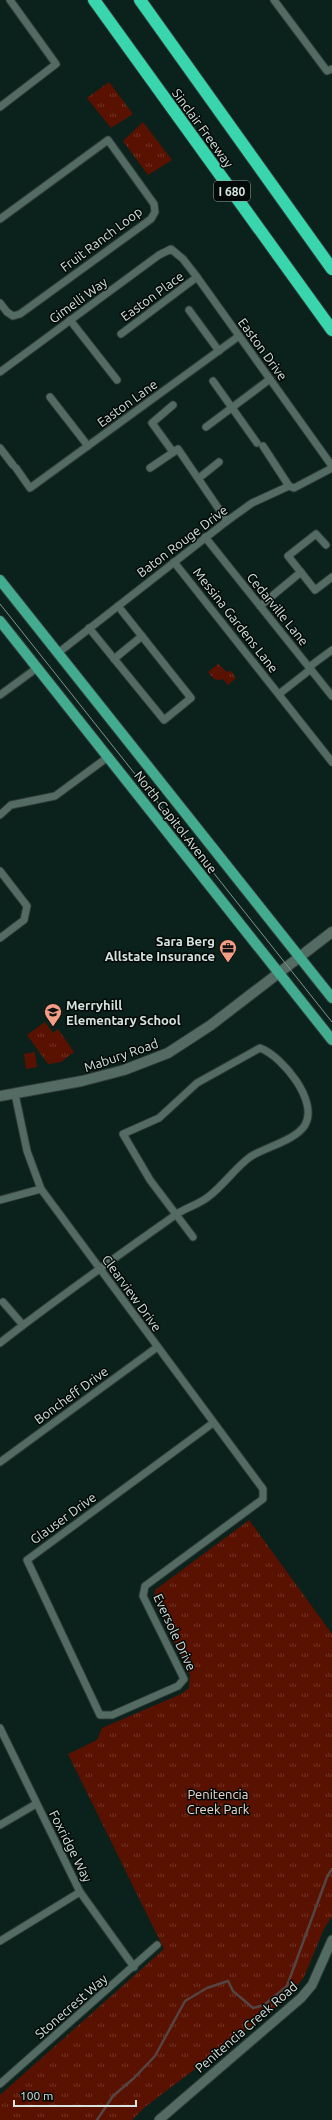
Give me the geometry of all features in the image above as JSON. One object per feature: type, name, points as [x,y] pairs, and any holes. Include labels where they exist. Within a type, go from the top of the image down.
[{"type":"highway","points":[[91,0],[131,51]]},
{"type":"highway","name":"Sinclair Freeway","points":[[94,0],[332,330]]},
{"type":"highway","name":"Sinclair Freeway","points":[[140,0],[332,269]]},
{"type":"highway","points":[[148,0],[154,20]]},
{"type":"main road","name":"North Capitol Avenue","points":[[0,580],[332,998]]},
{"type":"main road","name":"North Capitol Avenue","points":[[0,621],[332,1040]]},
{"type":"main road","name":"Mabury Road","points":[[0,1096],[82,1081],[124,1070],[168,1052],[211,1025],[332,932]]},
{"type":"street","points":[[1,104],[56,64],[10,0]]},
{"type":"street","points":[[274,0],[330,70]]},
{"type":"street","name":"Fruit Ranch Loop","points":[[0,219],[108,140],[154,204],[155,212],[151,219],[20,314],[13,316],[7,312],[0,303]]},
{"type":"street","name":"Easton Drive","points":[[171,250],[183,259],[197,277],[332,467]]},
{"type":"street","name":"Gimelli Way","points":[[0,372],[159,255],[171,250]]},
{"type":"street","name":"Easton Place","points":[[121,334],[197,277]]},
{"type":"street","points":[[190,310],[219,351]]},
{"type":"street","points":[[70,320],[117,380]]},
{"type":"street","name":"Easton Lane","points":[[0,448],[30,488],[238,336]]},
{"type":"street","points":[[206,427],[270,379]]},
{"type":"street","points":[[213,381],[232,409],[260,444],[290,486]]},
{"type":"street","points":[[50,397],[88,446]]},
{"type":"street","points":[[173,405],[152,423],[174,452]]},
{"type":"street","points":[[150,468],[178,450],[199,478],[227,521]]},
{"type":"street","points":[[199,478],[218,462]]},
{"type":"street","name":"Baton Rouge Drive","points":[[58,653],[205,537],[252,503],[290,486],[294,488],[332,467]]},
{"type":"street","points":[[326,545],[316,534],[288,556],[315,590],[332,577]]},
{"type":"street","name":"Cedarville Lane","points":[[205,537],[332,696]]},
{"type":"street","name":"Messina Gardens Lane","points":[[174,562],[332,762]]},
{"type":"street","points":[[260,606],[301,572]]},
{"type":"street","points":[[89,628],[164,720],[191,698],[118,606]]},
{"type":"street","points":[[114,659],[142,636]]},
{"type":"street","points":[[279,694],[332,650]]},
{"type":"street","points":[[0,695],[37,668]]},
{"type":"street","points":[[0,815],[12,805],[55,796],[108,757]]},
{"type":"street","points":[[0,871],[27,906],[24,920],[0,938]]},
{"type":"street","points":[[0,1343],[176,1214],[208,1197],[233,1171],[251,1156],[282,1142],[304,1126],[308,1110],[301,1090],[283,1064],[267,1051],[260,1048],[211,1074],[186,1093],[159,1118],[123,1134],[150,1180],[176,1214],[193,1237]]},
{"type":"street","name":"Clearview Drive","points":[[15,1094],[27,1152],[41,1189],[101,1269],[156,1348],[263,1489]]},
{"type":"street","points":[[0,1200],[41,1189]]},
{"type":"street","points":[[3,1302],[23,1325]]},
{"type":"street","name":"Boncheff Drive","points":[[0,1462],[156,1348]]},
{"type":"street","name":"Glauser Drive","points":[[100,1715],[27,1560],[213,1423]]},
{"type":"street","name":"Eversole Drive","points":[[100,1715],[112,1715],[178,1686],[184,1679],[143,1596],[145,1586],[263,1500],[263,1489]]},
{"type":"street","name":"Foxridge Way","points":[[0,1728],[80,1892],[134,1967]]},
{"type":"street","points":[[0,1825],[36,1804]]},
{"type":"street","points":[[0,1941],[80,1892]]},
{"type":"street","name":"Penitencia Creek Road","points":[[159,2120],[301,1998],[312,1985],[332,1940]]},
{"type":"street","name":"Stonecrest Way","points":[[0,2084],[134,1967],[157,1945]]},
{"type":"green space","points":[[109,82],[133,114],[111,128],[87,98]]},
{"type":"green space","points":[[143,122],[172,160],[148,175],[123,141]]},
{"type":"green space","points":[[218,664],[227,672],[231,671],[236,678],[228,685],[223,679],[214,679],[208,672]]},
{"type":"green space","points":[[45,1022],[53,1033],[58,1029],[74,1052],[61,1062],[48,1064],[27,1035]]},
{"type":"green space","points":[[35,1052],[37,1067],[26,1069],[24,1054]]},
{"type":"green space","name":"Penitencia Creek Park","points":[[249,1520],[332,1634],[332,1916],[324,1929],[304,1977],[287,1999],[145,2107],[132,2120],[0,2120],[0,2095],[164,1949],[68,1754],[97,1740],[102,1728],[181,1694],[189,1688],[190,1675],[154,1600],[155,1590]]},
{"type":"waterway","points":[[97,2120],[113,2096],[134,2078],[155,2056],[185,2001],[207,1988],[228,1981],[233,1991],[253,2008],[264,2005],[287,1986],[327,1877],[332,1869]]},
{"type":"tram line","points":[[0,604],[332,1022]]},
{"type":"place","name":"Sara Berg Allstate Insurance","points":[[228,963]]},
{"type":"place","name":"Merryhill Elementary School","points":[[53,1027]]}]
